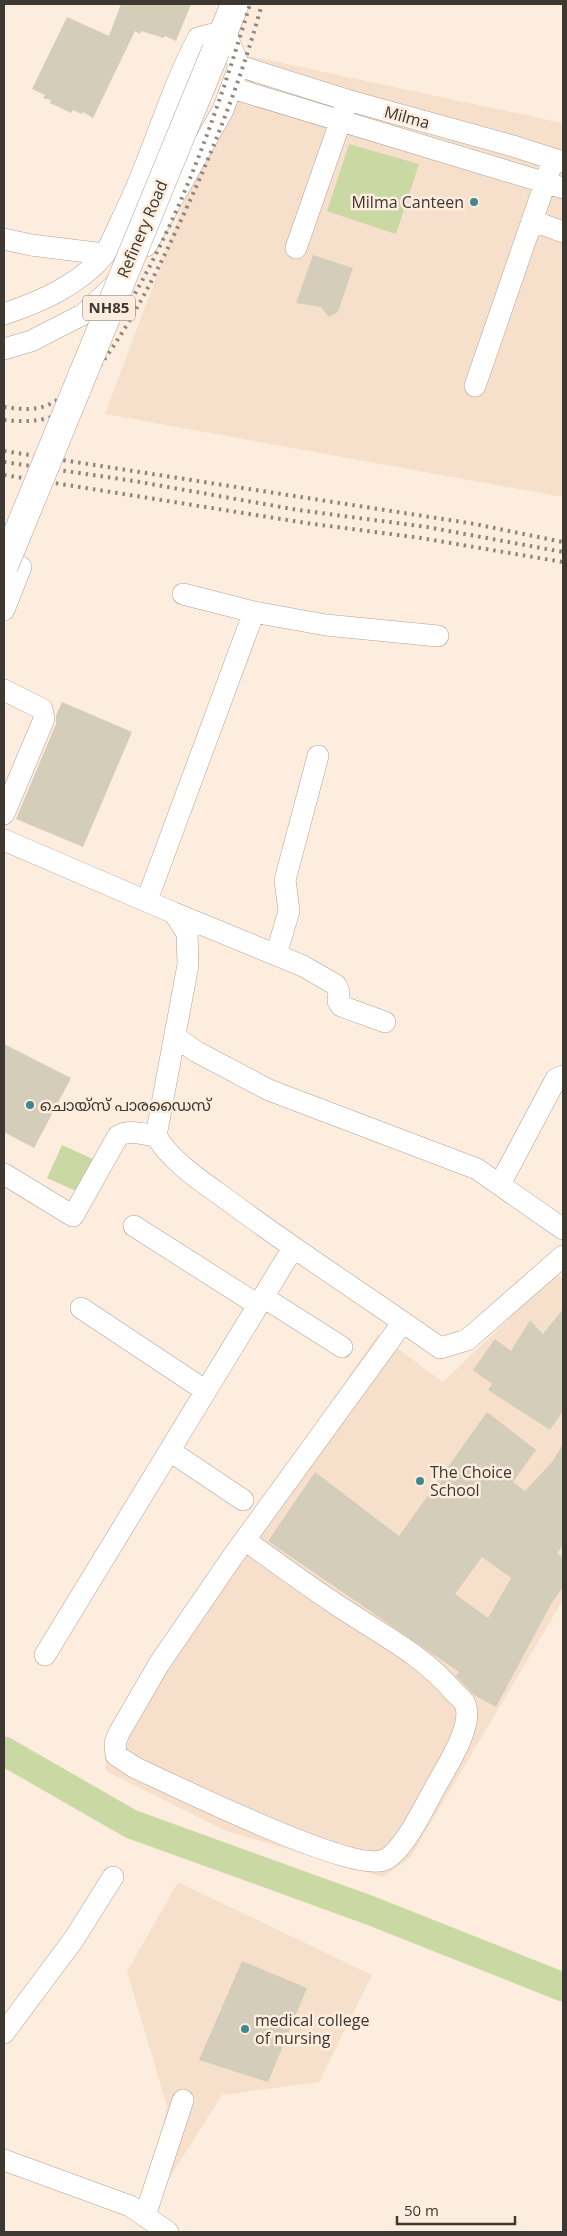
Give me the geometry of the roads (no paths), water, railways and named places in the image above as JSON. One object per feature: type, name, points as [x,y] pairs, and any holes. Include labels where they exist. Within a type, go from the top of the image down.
[{"type":"highway","name":"Refinery Road","points":[[13,566],[229,20]]},
{"type":"street","points":[[4,314],[38,303],[77,279],[104,254],[128,208],[186,62],[198,38],[229,20],[239,66],[232,88],[223,110],[135,266],[84,314],[32,341],[4,349]]},
{"type":"street","name":"Milma","points":[[239,66],[347,100],[513,146],[558,161],[555,185],[533,221],[475,386]]},
{"type":"street","name":"Milma","points":[[232,88],[555,185]]},
{"type":"street","points":[[296,248],[347,100]]},
{"type":"street","points":[[533,221],[563,232]]},
{"type":"street","points":[[4,240],[104,254]]},
{"type":"street","points":[[38,303],[55,329]]},
{"type":"street","points":[[4,610],[13,566]]},
{"type":"street","points":[[183,594],[254,612],[326,625],[438,636]]},
{"type":"street","points":[[147,900],[254,612]]},
{"type":"street","points":[[4,690],[42,709],[44,719],[4,814]]},
{"type":"street","points":[[276,955],[289,911],[285,880],[318,756]]},
{"type":"street","points":[[4,840],[303,966],[336,986],[339,992],[338,1001],[341,1006],[385,1022]]},
{"type":"street","points":[[174,913],[187,933],[188,957],[156,1136],[166,1151],[293,1248],[335,1273],[440,1348],[467,1340],[563,1256]]},
{"type":"street","points":[[175,1036],[198,1052],[269,1090],[477,1169],[563,1229]]},
{"type":"street","points":[[500,1184],[556,1079],[563,1076]]},
{"type":"street","points":[[4,1174],[73,1216],[118,1136],[133,1132],[156,1136]]},
{"type":"street","points":[[134,1226],[342,1347]]},
{"type":"street","points":[[45,1655],[293,1248]]},
{"type":"street","points":[[81,1308],[206,1391]]},
{"type":"street","points":[[245,1540],[319,1593],[425,1663],[443,1678],[465,1704],[468,1718],[456,1750],[393,1856],[382,1861],[350,1857],[261,1826],[134,1767],[116,1755],[115,1746],[117,1736],[159,1664],[245,1540],[403,1322]]},
{"type":"street","points":[[170,1451],[243,1500]]},
{"type":"street","points":[[4,2033],[74,1939],[114,1877]]},
{"type":"street","points":[[145,2216],[183,2100]]},
{"type":"street","points":[[4,2160],[130,2206],[168,2232]]},
{"type":"waterway","points":[[4,1751],[131,1824],[369,1910],[563,1987]]},
{"type":"railway","points":[[4,407],[32,409],[48,405],[64,395],[100,350],[125,310],[148,269],[188,183],[221,94],[250,4]]},
{"type":"railway","points":[[4,420],[39,420],[59,414],[71,406],[119,338],[157,269],[200,177],[234,92],[262,4]]},
{"type":"railway","points":[[4,451],[475,524],[563,542]]},
{"type":"railway","points":[[4,462],[134,481],[298,510],[427,527],[563,552]]},
{"type":"railway","points":[[4,475],[306,523],[421,538],[563,562]]},
{"type":"place","name":"Milma Canteen","points":[[474,202]]},
{"type":"place","name":"ചൊയ്സ് പാരഡൈസ്","points":[[30,1105]]},
{"type":"place","name":"The Choice School","points":[[420,1481]]},
{"type":"place","name":"medical college of nursing","points":[[245,2029]]}]
